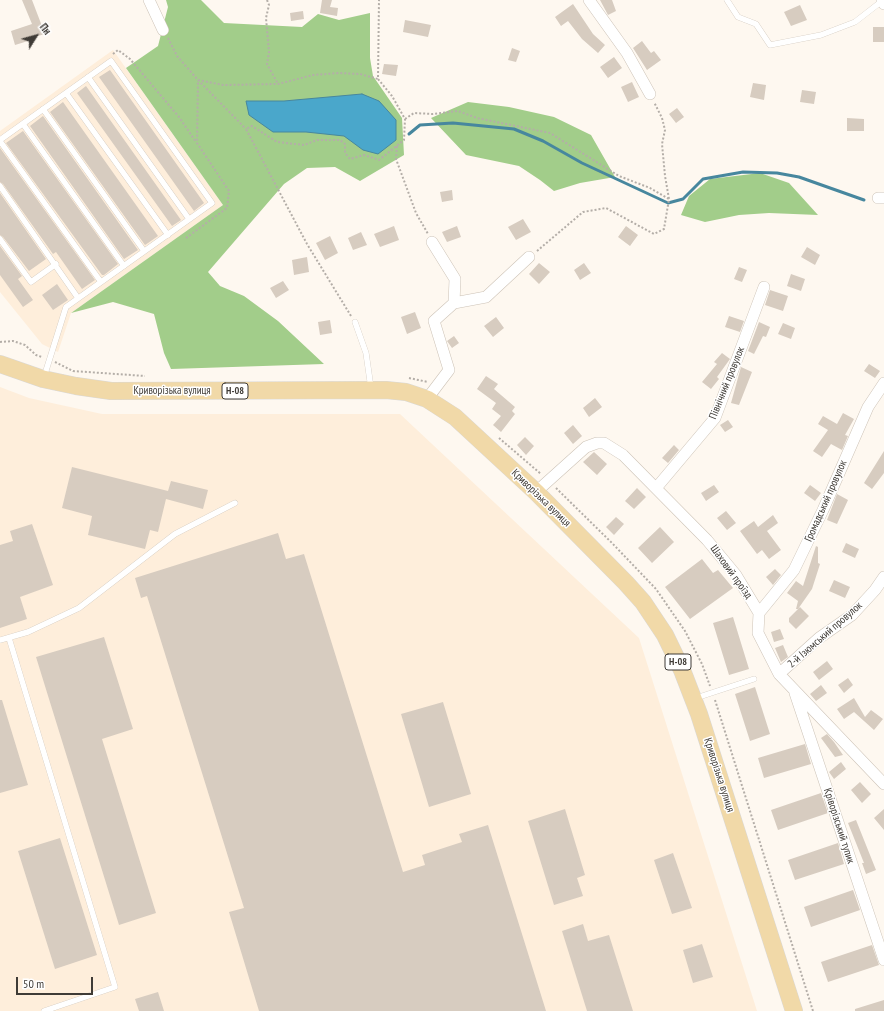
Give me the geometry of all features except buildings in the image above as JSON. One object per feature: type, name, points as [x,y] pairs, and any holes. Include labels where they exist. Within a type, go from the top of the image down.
[{"type":"main road","name":"Криворізька вулиця","points":[[0,364],[43,379],[111,391],[371,390],[406,392],[426,399],[455,417],[536,492],[647,607],[665,635],[694,699],[794,1011]]},
{"type":"street","points":[[149,0],[163,30]]},
{"type":"street","points":[[589,0],[627,53],[650,94]]},
{"type":"street","points":[[432,242],[455,279],[454,303]]},
{"type":"street","points":[[426,399],[449,370],[434,322],[454,303],[486,297],[529,257]]},
{"type":"street","name":"Північний провулок","points":[[656,487],[715,418],[764,287]]},
{"type":"street","name":"Громадський провулок","points":[[759,613],[794,570],[823,510],[868,407],[884,383]]},
{"type":"street","name":"Шаховий проїзд","points":[[536,492],[576,454],[586,447],[596,443],[604,443],[613,448],[656,487],[707,540],[736,575],[759,613]]},
{"type":"street","name":"2-й Ізюмський провулок","points":[[780,674],[819,638],[852,615],[875,590],[884,577]]},
{"type":"street","points":[[759,613],[758,633],[780,674],[884,784]]},
{"type":"street","name":"Кріворізський тупик","points":[[795,691],[884,960]]},
{"type":"lane","points":[[727,0],[738,17],[756,24],[770,44],[821,35],[855,22],[883,2]]},
{"type":"lane","points":[[43,379],[66,307],[212,203],[111,61],[0,141],[101,282]]},
{"type":"lane","points":[[88,77],[189,219]]},
{"type":"lane","points":[[66,93],[168,235]]},
{"type":"lane","points":[[43,109],[144,251]]},
{"type":"lane","points":[[23,124],[124,266]]},
{"type":"lane","points":[[0,186],[56,264],[78,298]]},
{"type":"lane","points":[[0,238],[31,282],[56,264]]},
{"type":"lane","points":[[355,322],[366,353],[371,390]]},
{"type":"lane","points":[[0,640],[28,632],[79,608],[175,534],[235,503]]},
{"type":"lane","points":[[9,638],[115,986],[44,1011]]},
{"type":"lane","points":[[694,699],[754,679]]},
{"type":"path","points":[[267,0],[270,6],[266,18],[269,52],[267,64],[278,84]]},
{"type":"path","points":[[378,79],[379,0]]},
{"type":"path","points":[[163,30],[177,56],[214,98],[246,129],[306,244],[355,322]]},
{"type":"path","points":[[106,64],[104,60],[118,50],[130,59],[179,117],[229,191],[227,208],[186,238]]},
{"type":"path","points":[[198,80],[222,85],[278,84],[313,76],[339,73],[360,74],[378,79],[392,96],[405,119],[404,140],[379,160],[364,155],[350,159],[345,153],[345,144],[340,140],[317,140],[304,145],[277,142],[252,126],[246,129]]},
{"type":"path","points":[[197,143],[198,80]]},
{"type":"path","points":[[529,257],[583,212],[606,208],[654,234],[664,229],[669,206],[662,144],[665,130],[662,118],[650,94]]},
{"type":"path","points":[[405,119],[414,113],[433,114],[458,111],[477,118],[550,133],[619,176],[650,188],[669,199]]},
{"type":"path","points":[[397,145],[396,159],[400,171],[416,212],[432,242]]},
{"type":"shaded area","points":[[113,50],[223,205],[71,313],[58,352],[42,344],[0,292],[0,131]]},
{"type":"shaded area","points":[[0,387],[29,398],[102,414],[400,414],[639,638],[757,1011],[0,1011]]},
{"type":"green space","points":[[166,0],[201,0],[224,23],[302,27],[318,14],[339,20],[370,13],[370,58],[373,76],[402,118],[404,155],[360,181],[335,167],[307,168],[284,184],[208,272],[220,286],[244,296],[278,321],[324,364],[171,369],[164,353],[154,314],[113,302],[71,313],[223,205],[126,68],[158,46],[168,7]]},
{"type":"green space","points":[[468,102],[509,107],[554,117],[591,135],[615,177],[580,183],[554,191],[519,166],[466,155],[431,118]]},
{"type":"green space","points":[[760,173],[789,183],[818,215],[769,213],[739,215],[705,222],[681,215],[689,196],[710,179]]},
{"type":"water","points":[[362,94],[379,101],[396,120],[396,140],[378,154],[363,150],[344,136],[306,132],[273,132],[249,115],[246,101],[284,101]]},
{"type":"waterway","points":[[409,134],[420,125],[453,123],[514,129],[543,141],[582,163],[668,203],[683,199],[703,179],[743,172],[777,173],[799,177],[864,200]]}]
